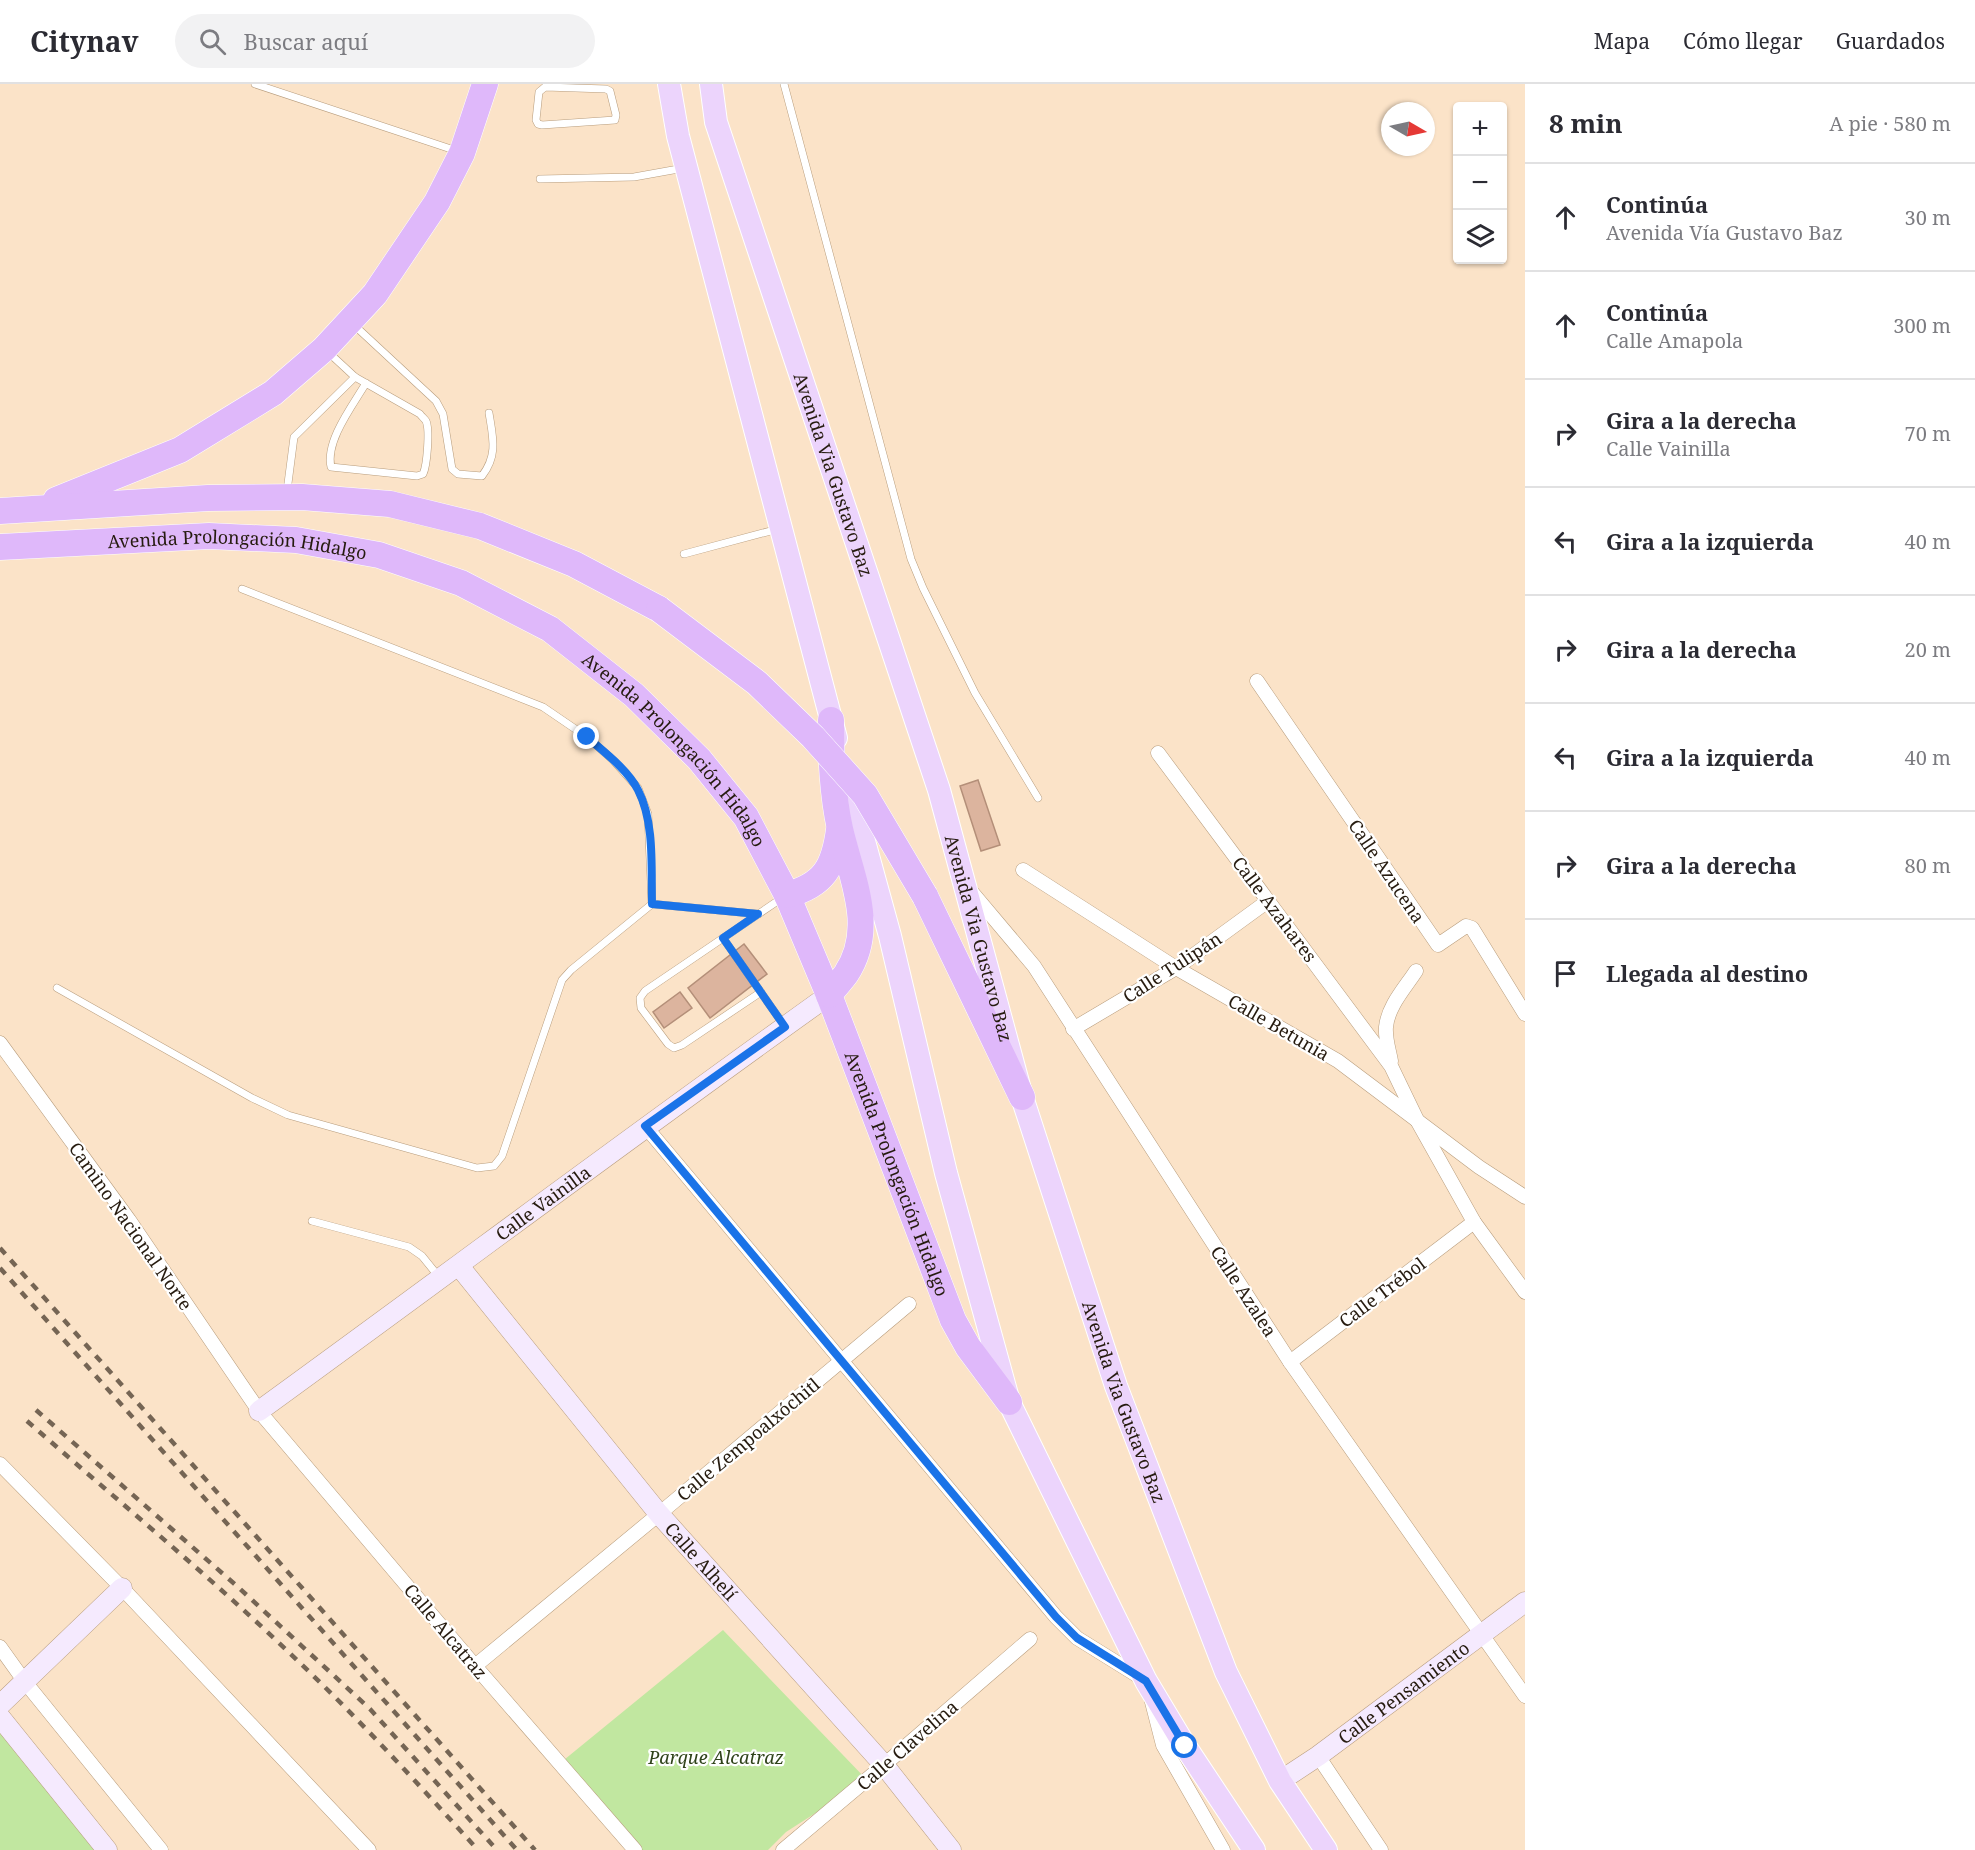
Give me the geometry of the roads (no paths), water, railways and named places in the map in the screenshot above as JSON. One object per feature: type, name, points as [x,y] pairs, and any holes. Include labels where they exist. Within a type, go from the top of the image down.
[{"type":"highway","points":[[35,508],[180,450],[273,393],[324,348],[375,294],[437,202],[462,153],[485,84]]},
{"type":"highway","name":"Avenida Prolongación Hidalgo","points":[[0,511],[208,498],[286,497],[390,504],[480,526],[573,564],[659,609],[757,683],[813,737],[865,795],[925,896],[1022,1097]]},
{"type":"highway","name":"Avenida Prolongación Hidalgo","points":[[0,548],[209,536],[296,540],[379,555],[461,584],[550,629],[634,695],[699,759],[746,817],[787,895],[829,995],[953,1320],[968,1347],[1009,1402]]},
{"type":"highway","points":[[829,995],[847,973],[855,956],[862,920],[860,902],[840,827],[831,771],[831,720]]},
{"type":"highway","points":[[787,895],[817,882],[826,872],[833,861],[840,827]]},
{"type":"main road","points":[[669,84],[678,136],[890,936],[946,1173],[1009,1402],[1146,1681],[1185,1746],[1254,1850]]},
{"type":"main road","name":"Avenida Via Gustavo Baz","points":[[711,84],[716,122],[939,790],[1022,1097],[1116,1386],[1226,1672],[1281,1781],[1326,1850]]},
{"type":"street","name":"Calle Azucena","points":[[1257,681],[1438,945],[1460,928],[1466,926],[1472,928],[1525,1014]]},
{"type":"street","name":"Calle Azahares","points":[[1158,753],[1391,1066],[1418,1122],[1474,1222],[1525,1292]]},
{"type":"street","name":"Calle Betunia","points":[[1023,870],[1176,968],[1338,1061],[1418,1122],[1525,1197]]},
{"type":"street","name":"Calle Azalea","points":[[965,884],[1034,966],[1290,1362],[1525,1696]]},
{"type":"street","name":"Calle Tulipán","points":[[1073,1029],[1176,968],[1268,901]]},
{"type":"street","name":"Calle Azahares","points":[[1391,1066],[1386,1026],[1393,1007],[1416,971]]},
{"type":"street","name":"Calle Vainilla","points":[[259,1411],[459,1266],[645,1126],[829,995]]},
{"type":"street","name":"Camino Nacional Norte","points":[[0,1043],[129,1220],[259,1411]]},
{"type":"street","points":[[645,1126],[1056,1617],[1077,1638],[1146,1681],[1163,1745],[1223,1850]]},
{"type":"street","name":"Calle Trébol","points":[[1290,1362],[1474,1222]]},
{"type":"street","name":"Calle Alhelí","points":[[459,1266],[659,1514],[884,1765],[951,1850]]},
{"type":"street","name":"Calle Zempoalxóchitl","points":[[475,1666],[909,1304]]},
{"type":"street","name":"Calle Alcatraz","points":[[259,1411],[475,1666],[635,1850]]},
{"type":"street","points":[[0,1464],[122,1588],[369,1850]]},
{"type":"street","points":[[0,1705],[122,1588]]},
{"type":"street","name":"Calle Pensamiento","points":[[1281,1781],[1525,1602]]},
{"type":"street","name":"Calle Clavelina","points":[[783,1850],[1030,1639]]},
{"type":"street","points":[[0,1647],[25,1682],[161,1850]]},
{"type":"street","points":[[0,1716],[107,1850]]},
{"type":"street","points":[[1318,1756],[1381,1850]]},
{"type":"lane","points":[[255,84],[462,153]]},
{"type":"lane","points":[[784,84],[911,559],[975,693],[1038,798]]},
{"type":"lane","points":[[576,86],[610,90],[616,115],[615,120],[538,124],[536,120],[541,89],[576,86]]},
{"type":"lane","points":[[540,179],[634,177],[687,168]]},
{"type":"lane","points":[[350,321],[436,400],[443,414],[452,469],[458,474],[482,476],[490,465],[494,445],[489,413]]},
{"type":"lane","points":[[324,348],[355,377],[366,383],[420,414],[426,420],[428,428],[426,469],[423,474],[417,476],[331,466],[329,461],[331,443],[366,383]]},
{"type":"lane","points":[[286,497],[294,437],[355,377]]},
{"type":"lane","points":[[684,554],[781,528]]},
{"type":"lane","points":[[242,589],[543,707],[587,737],[613,760],[638,788],[648,814],[652,904]]},
{"type":"lane","points":[[761,992],[682,1045],[674,1048],[668,1044],[641,1008],[640,998],[645,991],[787,895]]},
{"type":"lane","points":[[57,988],[252,1098],[288,1115],[477,1168],[494,1166],[502,1156],[562,980],[571,969],[652,904],[758,914]]},
{"type":"lane","points":[[723,938],[785,1027]]},
{"type":"lane","points":[[312,1221],[408,1247],[423,1256],[441,1279]]},
{"type":"railway","points":[[0,1248],[535,1850]]},
{"type":"railway","points":[[0,1268],[517,1850]]},
{"type":"railway","points":[[36,1410],[238,1587],[370,1709],[497,1850]]},
{"type":"railway","points":[[27,1421],[199,1570],[299,1662],[368,1731],[478,1850]]},
{"type":"park label","name":"Parque Alcatraz","points":[[716,1757]]}]
